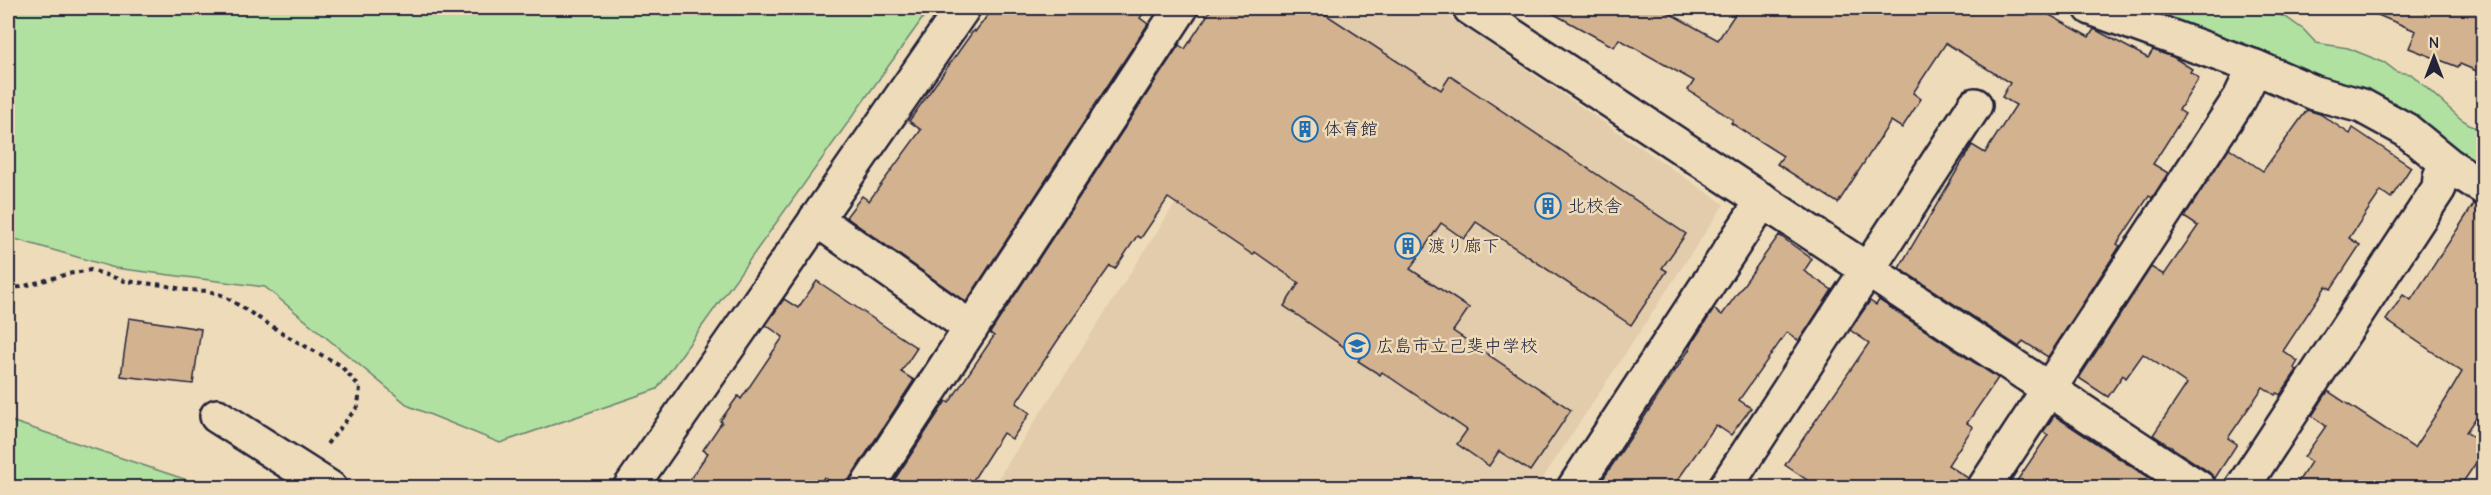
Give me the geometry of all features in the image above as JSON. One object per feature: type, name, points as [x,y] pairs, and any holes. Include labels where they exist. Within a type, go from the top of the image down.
[{"type":"street","points":[[630,488],[963,8]]},
{"type":"street","points":[[866,488],[1181,8]]},
{"type":"street","points":[[1470,8],[2199,488]]},
{"type":"street","points":[[2091,8],[2255,67],[2315,93],[2372,110],[2406,130],[2449,165],[2484,188]]},
{"type":"street","points":[[1984,488],[2240,98],[2255,67]]},
{"type":"street","points":[[1725,488],[1975,105]]},
{"type":"street","points":[[2242,488],[2439,188],[2440,177]]},
{"type":"street","points":[[1574,488],[1763,200]]},
{"type":"street","points":[[816,219],[971,328]]},
{"type":"street","points":[[217,416],[318,479]]},
{"type":"path","points":[[8,288],[91,270],[125,281],[209,291],[224,296],[292,339],[340,365],[360,387],[358,406],[318,479]]},
{"type":"shaded area","name":"広島市立己斐中学校","points":[[1301,8],[1436,8],[1724,204],[1537,487],[992,488]]},
{"type":"green space","points":[[8,8],[930,8],[657,389],[500,443],[409,406],[265,287],[115,268],[8,237]]},
{"type":"green space","points":[[2160,8],[2262,8],[2287,18],[2304,30],[2316,43],[2348,48],[2385,63],[2397,72],[2411,74],[2461,119],[2483,130],[2483,178],[2155,15]]},
{"type":"green space","points":[[8,420],[208,487],[8,487]]},
{"type":"building","points":[[993,8],[1147,8],[1140,18],[1148,24],[966,302],[846,217],[862,196],[869,201],[921,130],[909,121],[974,30],[975,32]]},
{"type":"building","points":[[1212,8],[1299,8],[1311,15],[1316,8],[1441,90],[1450,76],[1686,234],[1662,268],[1667,271],[1631,325],[1476,222],[1464,239],[1441,223],[1410,269],[1469,308],[1453,331],[1571,410],[1530,471],[1499,451],[1489,466],[1457,444],[1467,430],[1382,372],[1380,375],[1358,361],[1360,358],[1284,306],[1299,283],[1255,252],[1253,255],[1168,198],[1141,238],[1137,236],[1115,269],[1110,266],[1064,331],[1016,403],[1030,413],[1012,439],[1003,433],[968,488],[889,488],[946,401],[949,403],[994,336],[990,333],[1179,45],[1185,49]]},
{"type":"building","points":[[1543,8],[1660,8],[1718,40],[1739,8],[2037,8],[2089,37],[2094,29],[2148,58],[2153,50],[2173,57],[2192,69],[2190,72],[2199,78],[2179,110],[2185,114],[2153,164],[2168,173],[2152,198],[2149,196],[2117,244],[2120,246],[2048,357],[2023,341],[2019,347],[1899,268],[1972,145],[1985,153],[2016,105],[2002,97],[2010,83],[1946,43],[1913,93],[1921,99],[1902,128],[1891,121],[1838,203],[1777,164],[1783,156],[1731,123],[1733,120],[1688,90],[1694,81],[1619,39],[1614,47]]},
{"type":"building","points":[[2361,8],[2484,8],[2484,74],[2460,64],[2458,67],[2409,48],[2416,31]]},
{"type":"building","points":[[2307,110],[2320,114],[2350,134],[2353,128],[2411,167],[2391,198],[2381,191],[2349,238],[2360,245],[2331,289],[2326,286],[2283,351],[2298,361],[2294,368],[2297,370],[2280,395],[2277,393],[2275,395],[2263,387],[2228,438],[2237,444],[2215,478],[2153,435],[2187,384],[2143,354],[2126,378],[2123,375],[2108,397],[2079,378],[2151,267],[2164,275],[2198,226],[2184,217],[2229,148],[2263,171]]},
{"type":"building","points":[[2474,204],[2484,207],[2484,406],[2466,432],[2484,444],[2484,451],[2459,488],[2294,488],[2311,462],[2304,457],[2326,426],[2312,416],[2328,391],[2414,448],[2446,399],[2462,372],[2386,320],[2403,295],[2411,300]]},
{"type":"building","points":[[1779,235],[1812,259],[1804,271],[1832,290],[1799,341],[1787,332],[1739,400],[1751,408],[1731,435],[1716,425],[1672,488],[1597,488],[1714,309],[1722,315]]},
{"type":"building","points":[[817,281],[917,348],[901,372],[914,380],[850,478],[847,488],[840,488],[824,477],[817,488],[684,488],[708,453],[703,450],[722,422],[720,421],[738,396],[741,399],[783,337],[766,325],[784,299],[798,308]]},
{"type":"building","points":[[1879,300],[1998,378],[1967,423],[1973,427],[1948,465],[1968,478],[1965,488],[1819,488],[1785,465],[1869,343],[1850,330],[1870,301],[1876,305]]},
{"type":"building","points":[[129,318],[201,329],[193,384],[121,376]]},
{"type":"building","points":[[2054,416],[2164,488],[2012,488],[2048,435],[2043,432]]},
{"type":"place","name":"体育館","points":[[1305,129]]},
{"type":"place","name":"北校舎","points":[[1548,206]]},
{"type":"place","name":"渡り廊下","points":[[1408,246]]},
{"type":"place","name":"広島市立己斐中学校","points":[[1357,346]]}]
